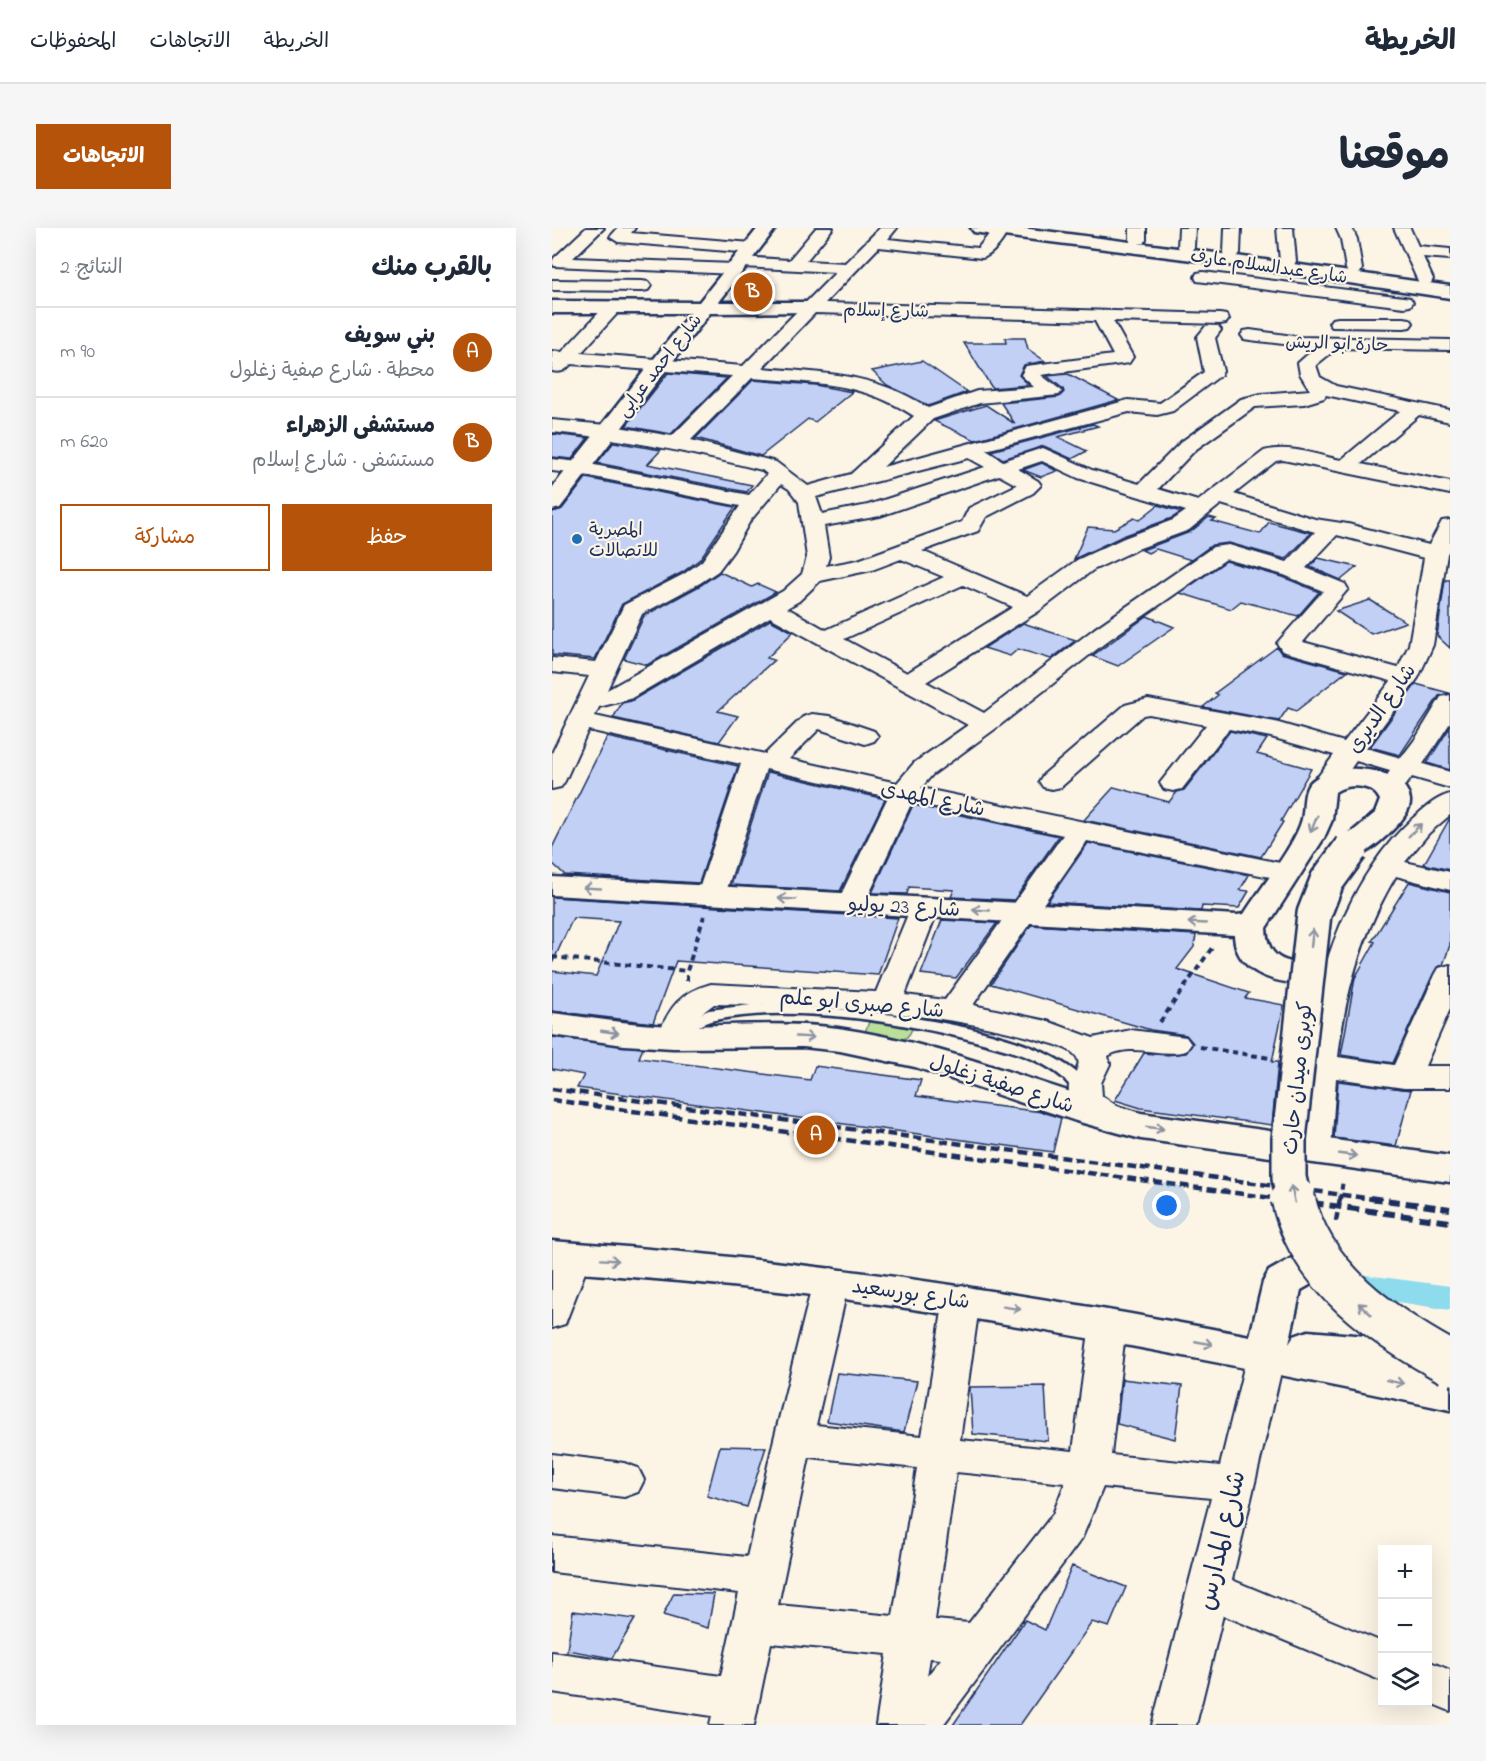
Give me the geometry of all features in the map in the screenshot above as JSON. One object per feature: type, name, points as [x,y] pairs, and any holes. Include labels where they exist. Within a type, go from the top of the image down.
[{"type":"main road","name":"شارع احمد عرابى","points":[[552,503],[767,228]]},
{"type":"main road","name":"شارع عبدالسلام عارف","points":[[980,228],[1208,257],[1404,294],[1450,292]]},
{"type":"main road","name":"شارع عبدالسلام عارف","points":[[1035,228],[1138,234],[1186,247],[1450,282]]},
{"type":"main road","name":"شارع إسلام","points":[[552,307],[811,308]]},
{"type":"main road","name":"شارع الديرى","points":[[1242,923],[1285,872],[1309,838],[1317,820],[1321,788],[1327,783],[1349,776],[1365,777],[1379,782],[1389,803]]},
{"type":"main road","name":"كوبرى ميدان حارث","points":[[1389,803],[1334,868],[1314,914],[1288,1156],[1294,1201],[1302,1225],[1330,1272],[1349,1295],[1373,1316],[1401,1336],[1450,1361]]},
{"type":"main road","name":"شارع 23 يوليو","points":[[552,886],[1242,923]]},
{"type":"main road","points":[[1242,923],[1256,953],[1274,967],[1296,974],[1313,976],[1338,972]]},
{"type":"main road","name":"شارع صفية زغلول","points":[[552,1024],[624,1034],[673,1037],[803,1036],[880,1047],[962,1069],[1113,1120],[1141,1126],[1450,1169]]},
{"type":"main road","points":[[1268,1341],[1283,1282],[1290,1275],[1310,1269],[1328,1245]]},
{"type":"main road","name":"شارع بورسعيد","points":[[562,1256],[831,1282],[962,1299],[1108,1324],[1268,1341],[1450,1393]]},
{"type":"main road","name":"شارع بورسعيد","points":[[1268,1341],[1274,1350],[1295,1346],[1450,1361]]},
{"type":"street","points":[[596,228],[579,242],[559,252],[560,262],[671,267],[742,260],[849,268]]},
{"type":"street","points":[[627,228],[618,237],[695,244],[742,260]]},
{"type":"street","points":[[655,241],[669,228]]},
{"type":"street","points":[[695,244],[711,228]]},
{"type":"street","points":[[793,265],[825,228]]},
{"type":"street","points":[[677,443],[889,228]]},
{"type":"street","points":[[1186,247],[1187,228]]},
{"type":"street","points":[[1232,253],[1233,228]]},
{"type":"street","points":[[1286,228],[1288,261]]},
{"type":"street","points":[[1344,228],[1349,239],[1354,269]]},
{"type":"street","points":[[1402,228],[1425,279]]},
{"type":"street","points":[[874,242],[979,253],[985,251],[1001,230]]},
{"type":"street","points":[[1414,251],[1450,254]]},
{"type":"street","points":[[803,494],[1128,406],[1166,408],[1212,375],[1214,371],[1206,337],[1211,322],[1201,288],[1208,257]]},
{"type":"street","points":[[560,285],[583,264]]},
{"type":"street","points":[[641,307],[671,267]]},
{"type":"street","points":[[560,285],[657,286]]},
{"type":"street","points":[[1201,288],[1404,294],[1404,323],[1412,336],[1426,346],[1450,355]]},
{"type":"street","points":[[552,374],[559,358],[614,307]]},
{"type":"street","name":"شارع إسلام","points":[[811,308],[1100,314],[1249,324]]},
{"type":"street","points":[[858,479],[927,415],[977,397],[1052,391],[1030,375],[1033,370],[1122,359],[1124,357],[1100,314]]},
{"type":"street","points":[[1249,324],[1290,323]]},
{"type":"street","points":[[1324,323],[1404,323]]},
{"type":"street","name":"حارة ابو الريش","points":[[1249,324],[1288,342],[1426,346]]},
{"type":"street","points":[[1323,343],[1325,349],[1309,360],[1307,365],[1310,379],[1321,387],[1450,416]]},
{"type":"street","points":[[1426,346],[1450,345]]},
{"type":"street","points":[[559,358],[660,364],[850,381],[907,402],[927,415]]},
{"type":"street","points":[[1143,492],[1188,446],[1248,403],[1261,400],[1305,398],[1317,394],[1321,387]]},
{"type":"street","points":[[1346,466],[1368,446],[1391,432],[1414,409]]},
{"type":"street","points":[[552,426],[607,431],[677,443],[761,463],[780,473],[803,494],[808,502],[818,557],[812,576],[804,586],[771,608],[711,640],[621,694],[584,712]]},
{"type":"street","points":[[812,576],[849,570],[970,526],[977,513],[1030,487],[1028,482],[972,451],[858,479]]},
{"type":"street","points":[[812,522],[872,510],[1046,454],[1085,474],[1143,492],[1210,502],[1331,528],[1440,562]]},
{"type":"street","points":[[909,682],[1031,606],[1085,565],[1132,543],[1181,525],[1271,455],[1278,454],[1346,466],[1450,488]]},
{"type":"street","points":[[552,465],[579,468],[754,502]]},
{"type":"street","points":[[552,781],[632,610],[709,567],[722,553],[738,523],[780,473]]},
{"type":"street","name":"شارع الديرى","points":[[1327,783],[1406,678],[1421,645],[1450,526]]},
{"type":"street","points":[[1292,570],[1331,528]]},
{"type":"street","points":[[902,551],[1031,606]]},
{"type":"street","points":[[851,903],[903,792],[923,769],[986,724],[1102,634],[1221,552],[1229,552],[1292,570],[1337,589],[1289,643],[1290,646],[1406,678]]},
{"type":"street","points":[[825,639],[962,577]]},
{"type":"street","points":[[771,608],[986,724]]},
{"type":"street","points":[[552,665],[603,670]]},
{"type":"street","points":[[1389,803],[1408,767],[1427,741],[1450,702]]},
{"type":"street","points":[[1052,781],[1140,706],[1275,730],[1450,780]]},
{"type":"street","name":"شارع المهدى","points":[[584,712],[763,761],[1080,831],[1285,872]]},
{"type":"street","points":[[1173,783],[1223,720]]},
{"type":"street","points":[[711,895],[763,761],[812,722],[821,721],[865,736]]},
{"type":"street","name":"كوبرى ميدان حارث","points":[[1389,803],[1414,805],[1450,793]]},
{"type":"street","points":[[1314,1150],[1320,1064],[1338,972],[1349,936],[1364,904],[1399,847],[1414,830],[1450,802]]},
{"type":"street","points":[[953,1011],[1080,831]]},
{"type":"street","points":[[1388,866],[1450,881]]},
{"type":"street","points":[[887,1001],[925,907]]},
{"type":"street","points":[[1279,1146],[1296,974]]},
{"type":"street","points":[[1404,1077],[1450,975]]},
{"type":"street","points":[[673,1037],[694,984]]},
{"type":"street","name":"شارع صبرى ابو علم","points":[[694,984],[711,994],[887,1001],[953,1011],[1034,1029],[1080,1043],[1091,1053]]},
{"type":"street","points":[[1113,1120],[1094,1108],[1085,1091],[1085,1083],[1094,1068],[1091,1053],[1110,1042],[1161,1043]]},
{"type":"street","points":[[1288,1060],[1404,1077],[1450,1077]]},
{"type":"street","points":[[552,1314],[562,1256]]},
{"type":"street","points":[[552,1672],[734,1712],[793,1439],[831,1282]]},
{"type":"street","points":[[898,1725],[962,1299]]},
{"type":"street","points":[[916,1725],[1068,1526],[1078,1509],[1089,1470],[1108,1324]]},
{"type":"street","name":"شارع المدارس","points":[[1174,1725],[1209,1590],[1268,1341]]},
{"type":"street","points":[[793,1439],[1233,1484]]},
{"type":"street","points":[[552,1471],[624,1480]]},
{"type":"street","points":[[552,1554],[763,1577]]},
{"type":"street","points":[[1209,1590],[1378,1660]]},
{"type":"street","points":[[753,1622],[980,1643]]},
{"type":"street","points":[[1432,1683],[1450,1691]]},
{"type":"lane","points":[[673,1037],[678,1030],[696,1019],[721,1012],[810,1011],[879,1017],[948,1029],[1021,1049],[1053,1063],[1085,1091]]},
{"type":"path","points":[[552,957],[694,984],[711,895]]},
{"type":"path","points":[[1242,923],[1161,1043],[1288,1060]]},
{"type":"path","points":[[1328,1245],[1343,1180]]},
{"type":"shaded area","points":[[741,281],[779,283],[765,303],[726,301]]},
{"type":"green space","points":[[886,1014],[905,1019],[912,1029],[909,1035],[899,1041],[867,1036],[865,1032],[869,1022]]},
{"type":"building","points":[[1005,338],[1025,338],[1028,349],[1045,361],[1024,365],[1019,375],[1029,385],[992,388],[964,343],[1006,343]]},
{"type":"building","points":[[922,361],[967,392],[928,406],[887,385],[872,371]]},
{"type":"building","points":[[668,373],[727,378],[671,434],[626,426]]},
{"type":"building","points":[[1068,374],[1118,400],[975,440],[934,421],[986,405],[1015,424],[1001,403],[1059,397],[1064,392],[1063,389],[1047,376]]},
{"type":"building","points":[[753,380],[815,385],[852,392],[815,422],[808,419],[761,456],[696,438]]},
{"type":"building","points":[[1093,424],[1098,426],[1058,437],[1087,451],[1072,459],[1044,446],[1003,459],[991,451]]},
{"type":"building","points":[[552,434],[588,438],[572,459],[552,457]]},
{"type":"building","points":[[614,442],[661,450],[648,464],[752,485],[747,492],[597,463]]},
{"type":"building","points":[[1042,463],[1057,471],[1041,477],[1023,470]]},
{"type":"building","points":[[586,478],[735,507],[700,559],[683,572],[622,604],[595,659],[552,655],[552,512],[562,509]]},
{"type":"building","points":[[1158,505],[1181,512],[1172,518],[1123,536],[1074,559],[1088,527],[1114,529],[1134,518],[1139,520]]},
{"type":"building","points":[[1209,517],[1216,519],[1212,521],[1260,534],[1269,522],[1311,533],[1286,559],[1229,543],[1212,545],[1191,560],[1156,549],[1148,553],[1142,550],[1190,532]]},
{"type":"building","points":[[1318,558],[1357,567],[1341,580],[1310,567]]},
{"type":"building","points":[[1226,561],[1283,577],[1319,592],[1298,616],[1241,601],[1231,609],[1180,593]]},
{"type":"building","points":[[720,572],[752,587],[758,584],[776,592],[647,665],[624,659],[644,616]]},
{"type":"building","points":[[1445,580],[1450,580],[1450,648],[1437,636]]},
{"type":"building","points":[[1370,600],[1406,622],[1371,634],[1336,611]]},
{"type":"building","points":[[1147,616],[1174,627],[1118,666],[1092,656]]},
{"type":"building","points":[[770,620],[793,632],[767,658],[774,660],[718,711],[738,716],[719,742],[613,718],[622,703],[631,701]]},
{"type":"building","points":[[1023,623],[1076,640],[1051,659],[1018,649],[1010,656],[984,648]]},
{"type":"building","points":[[1277,647],[1281,653],[1347,671],[1296,711],[1288,708],[1279,721],[1203,707],[1218,695],[1215,693]]},
{"type":"building","points":[[1416,684],[1449,693],[1439,696],[1400,755],[1370,747]]},
{"type":"building","points":[[1450,727],[1450,770],[1427,763]]},
{"type":"building","points":[[1230,731],[1267,739],[1257,754],[1311,769],[1281,821],[1283,822],[1261,857],[1084,820],[1114,787],[1169,802],[1177,792],[1184,790]]},
{"type":"building","points":[[607,737],[738,766],[699,883],[565,875],[552,863],[552,848]]},
{"type":"building","points":[[768,772],[885,799],[840,891],[731,885]]},
{"type":"building","points":[[913,805],[1059,836],[1014,900],[951,897],[954,890],[909,887],[907,894],[872,893]]},
{"type":"building","points":[[1450,818],[1450,870],[1424,864]]},
{"type":"building","points":[[1088,843],[1249,875],[1240,890],[1249,891],[1239,908],[1202,906],[1201,911],[1047,902]]},
{"type":"building","points":[[1409,882],[1450,892],[1450,945],[1443,965],[1437,967],[1433,974],[1393,1063],[1341,1055],[1355,978],[1375,942],[1372,941]]},
{"type":"building","points":[[552,897],[898,918],[878,975],[676,961],[653,1023],[552,1011],[552,971],[596,976],[619,921],[573,918],[552,964]]},
{"type":"building","points":[[942,920],[997,923],[956,978],[921,974]]},
{"type":"building","points":[[1031,925],[1196,935],[1194,947],[1177,969],[1249,993],[1245,998],[1284,1005],[1272,1062],[1278,1062],[1272,1125],[1141,1108],[1115,1100],[1144,1053],[1166,1055],[1186,1053],[1193,1043],[1186,1035],[1151,1030],[991,984]]},
{"type":"building","points":[[552,1037],[643,1048],[639,1058],[810,1080],[815,1066],[921,1080],[916,1096],[1042,1112],[1061,1118],[1053,1152],[577,1088],[584,1075],[552,1069]]},
{"type":"building","points":[[1338,1081],[1411,1090],[1396,1146],[1334,1138]]},
{"type":"building","points":[[837,1373],[917,1381],[904,1432],[827,1421]]},
{"type":"building","points":[[1122,1379],[1182,1386],[1175,1439],[1117,1424]]},
{"type":"building","points":[[1045,1386],[1048,1441],[973,1434],[970,1387]]},
{"type":"building","points":[[720,1446],[766,1447],[747,1507],[707,1496]]},
{"type":"building","points":[[1072,1566],[1126,1587],[1109,1627],[1092,1622],[1020,1725],[953,1725],[1025,1620],[1045,1630]]},
{"type":"building","points":[[674,1593],[714,1594],[708,1628],[663,1615]]},
{"type":"building","points":[[573,1611],[635,1619],[612,1658],[567,1650]]},
{"type":"waterway","points":[[1343,1284],[1450,1298]]},
{"type":"railway","points":[[552,1089],[1381,1200]]},
{"type":"railway","points":[[552,1100],[1287,1200]]},
{"type":"railway","points":[[1276,1198],[1450,1222]]},
{"type":"railway","points":[[1370,1198],[1450,1209]]},
{"type":"place","name":"مستشفى الزهراء","points":[[753,292]]},
{"type":"place","name":"المصرية للاتصالات","points":[[577,539]]},
{"type":"place","name":"بني سويف","points":[[816,1135]]}]
